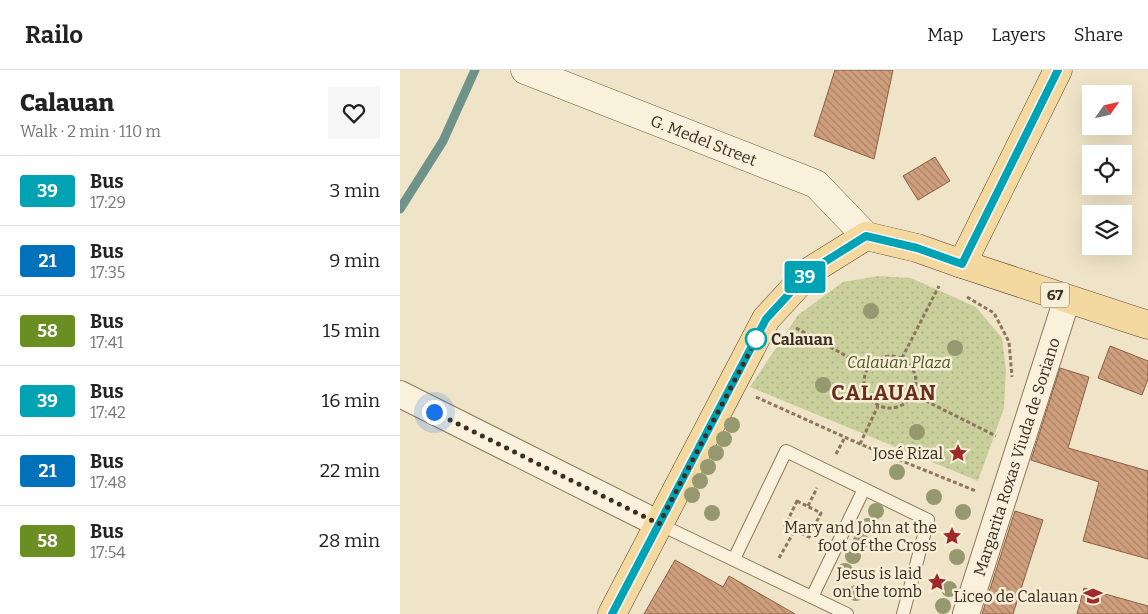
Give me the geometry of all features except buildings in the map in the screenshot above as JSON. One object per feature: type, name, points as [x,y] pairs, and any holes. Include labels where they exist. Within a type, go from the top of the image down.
[{"type":"main road","points":[[962,264],[1058,70]]},
{"type":"main road","name":"67","points":[[866,236],[917,248],[1148,325]]},
{"type":"main road","points":[[612,614],[766,319],[810,271],[866,236]]},
{"type":"street","name":"G. Medel Street","points":[[525,70],[816,184],[866,236]]},
{"type":"street","name":"Margarita Roxas Viuda de Soriano","points":[[966,614],[1067,299]]},
{"type":"street","points":[[400,394],[659,524]]},
{"type":"lane","points":[[734,559],[786,451],[928,520],[903,614]]},
{"type":"lane","points":[[812,597],[864,489]]},
{"type":"lane","points":[[659,524],[847,614]]},
{"type":"path","points":[[902,358],[941,282]]},
{"type":"path","points":[[964,295],[994,313],[1009,342],[1012,379]]},
{"type":"path","points":[[792,326],[868,368]]},
{"type":"path","points":[[890,356],[902,358],[913,370],[916,387],[914,394],[907,403],[897,408],[889,409],[878,406],[872,402],[867,394],[864,381],[868,368],[879,358],[890,356]]},
{"type":"path","points":[[732,386],[860,444],[1002,502]]},
{"type":"path","points":[[914,394],[1001,438]]},
{"type":"path","points":[[860,444],[878,406]]},
{"type":"path","points":[[798,501],[821,513],[809,537],[785,526],[798,501]]},
{"type":"green space","name":"Calauan Plaza","points":[[878,276],[911,278],[976,307],[1002,338],[1006,370],[1004,408],[978,481],[750,387],[798,315],[843,282]]},
{"type":"waterway","points":[[400,209],[443,141],[475,70]]},
{"type":"bus line","name":"39","points":[[612,614],[766,319],[810,271],[866,236],[917,248],[962,264],[1058,70]]},
{"type":"place","name":"Calauan","points":[[756,339]]},
{"type":"place","name":"José Rizal","points":[[958,453]]},
{"type":"place","name":"Mary and John at the foot of the Cross","points":[[952,536]]},
{"type":"place","name":"Jesus is laid on the tomb","points":[[937,582]]},
{"type":"place","name":"Liceo de Calauan","points":[[1093,596]]},
{"type":"district","name":"CALAUAN","points":[[884,393]]},
{"type":"route","points":[[434,412],[659,524],[758,336],[756,339]]}]
